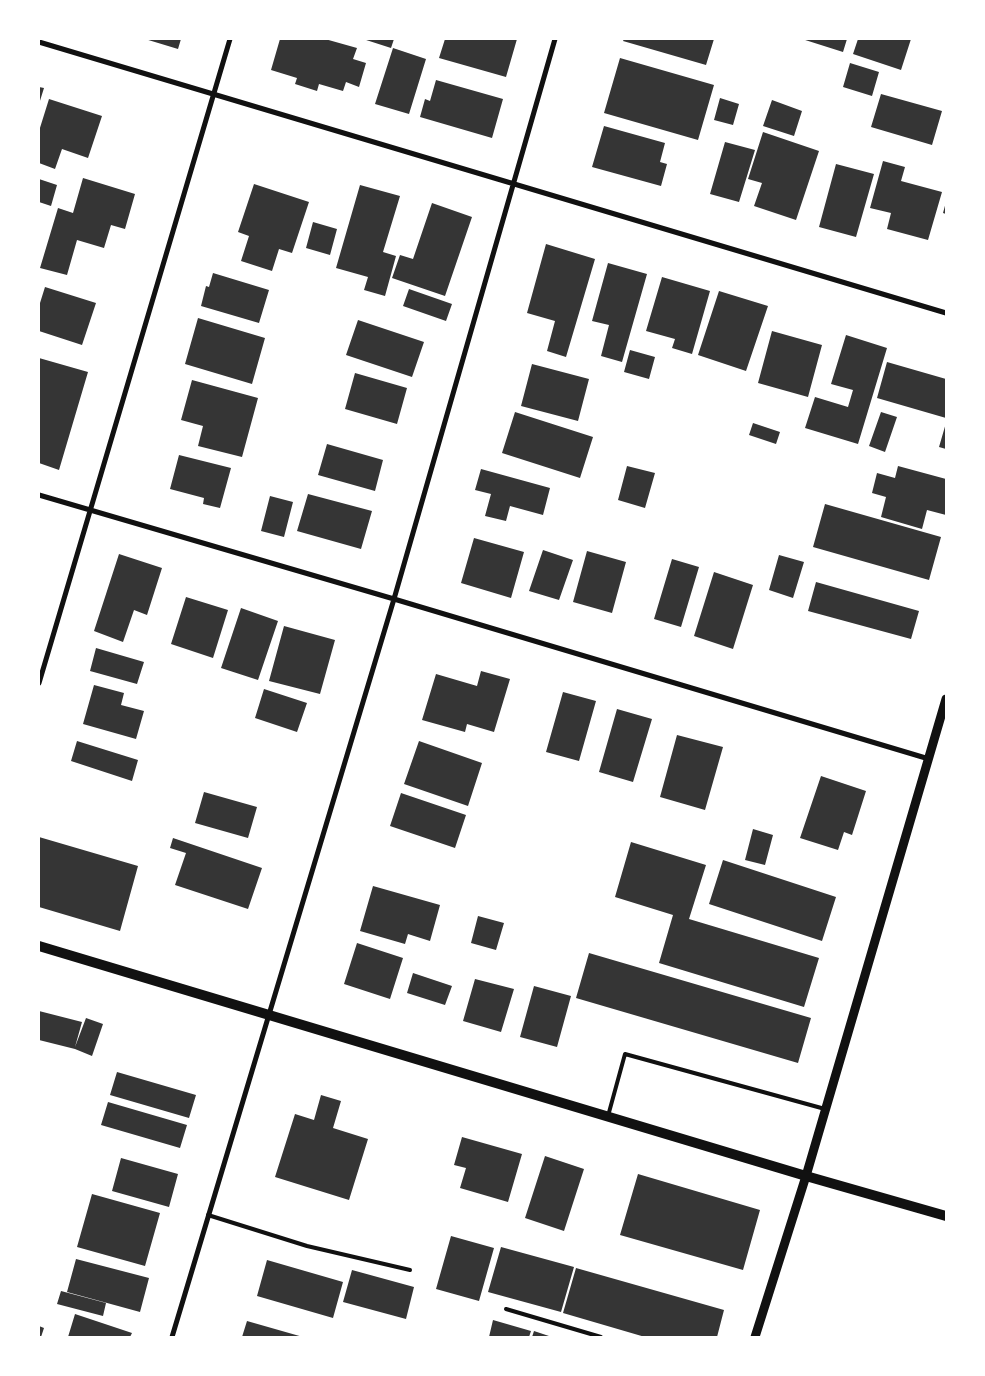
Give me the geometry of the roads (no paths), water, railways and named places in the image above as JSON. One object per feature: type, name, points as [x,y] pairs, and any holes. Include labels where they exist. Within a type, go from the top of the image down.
[{"type":"main road","points":[[39,946],[806,1176],[946,1216]]},
{"type":"street","points":[[39,684],[230,39]]},
{"type":"street","points":[[172,1337],[394,599],[556,39]]},
{"type":"street","points":[[39,42],[946,313]]},
{"type":"street","points":[[39,495],[929,759]]},
{"type":"street","points":[[755,1337],[806,1176],[946,699]]},
{"type":"lane","points":[[608,1116],[625,1054],[825,1109]]},
{"type":"lane","points":[[208,1215],[307,1246],[410,1270]]},
{"type":"lane","points":[[506,1310],[601,1337]]}]
